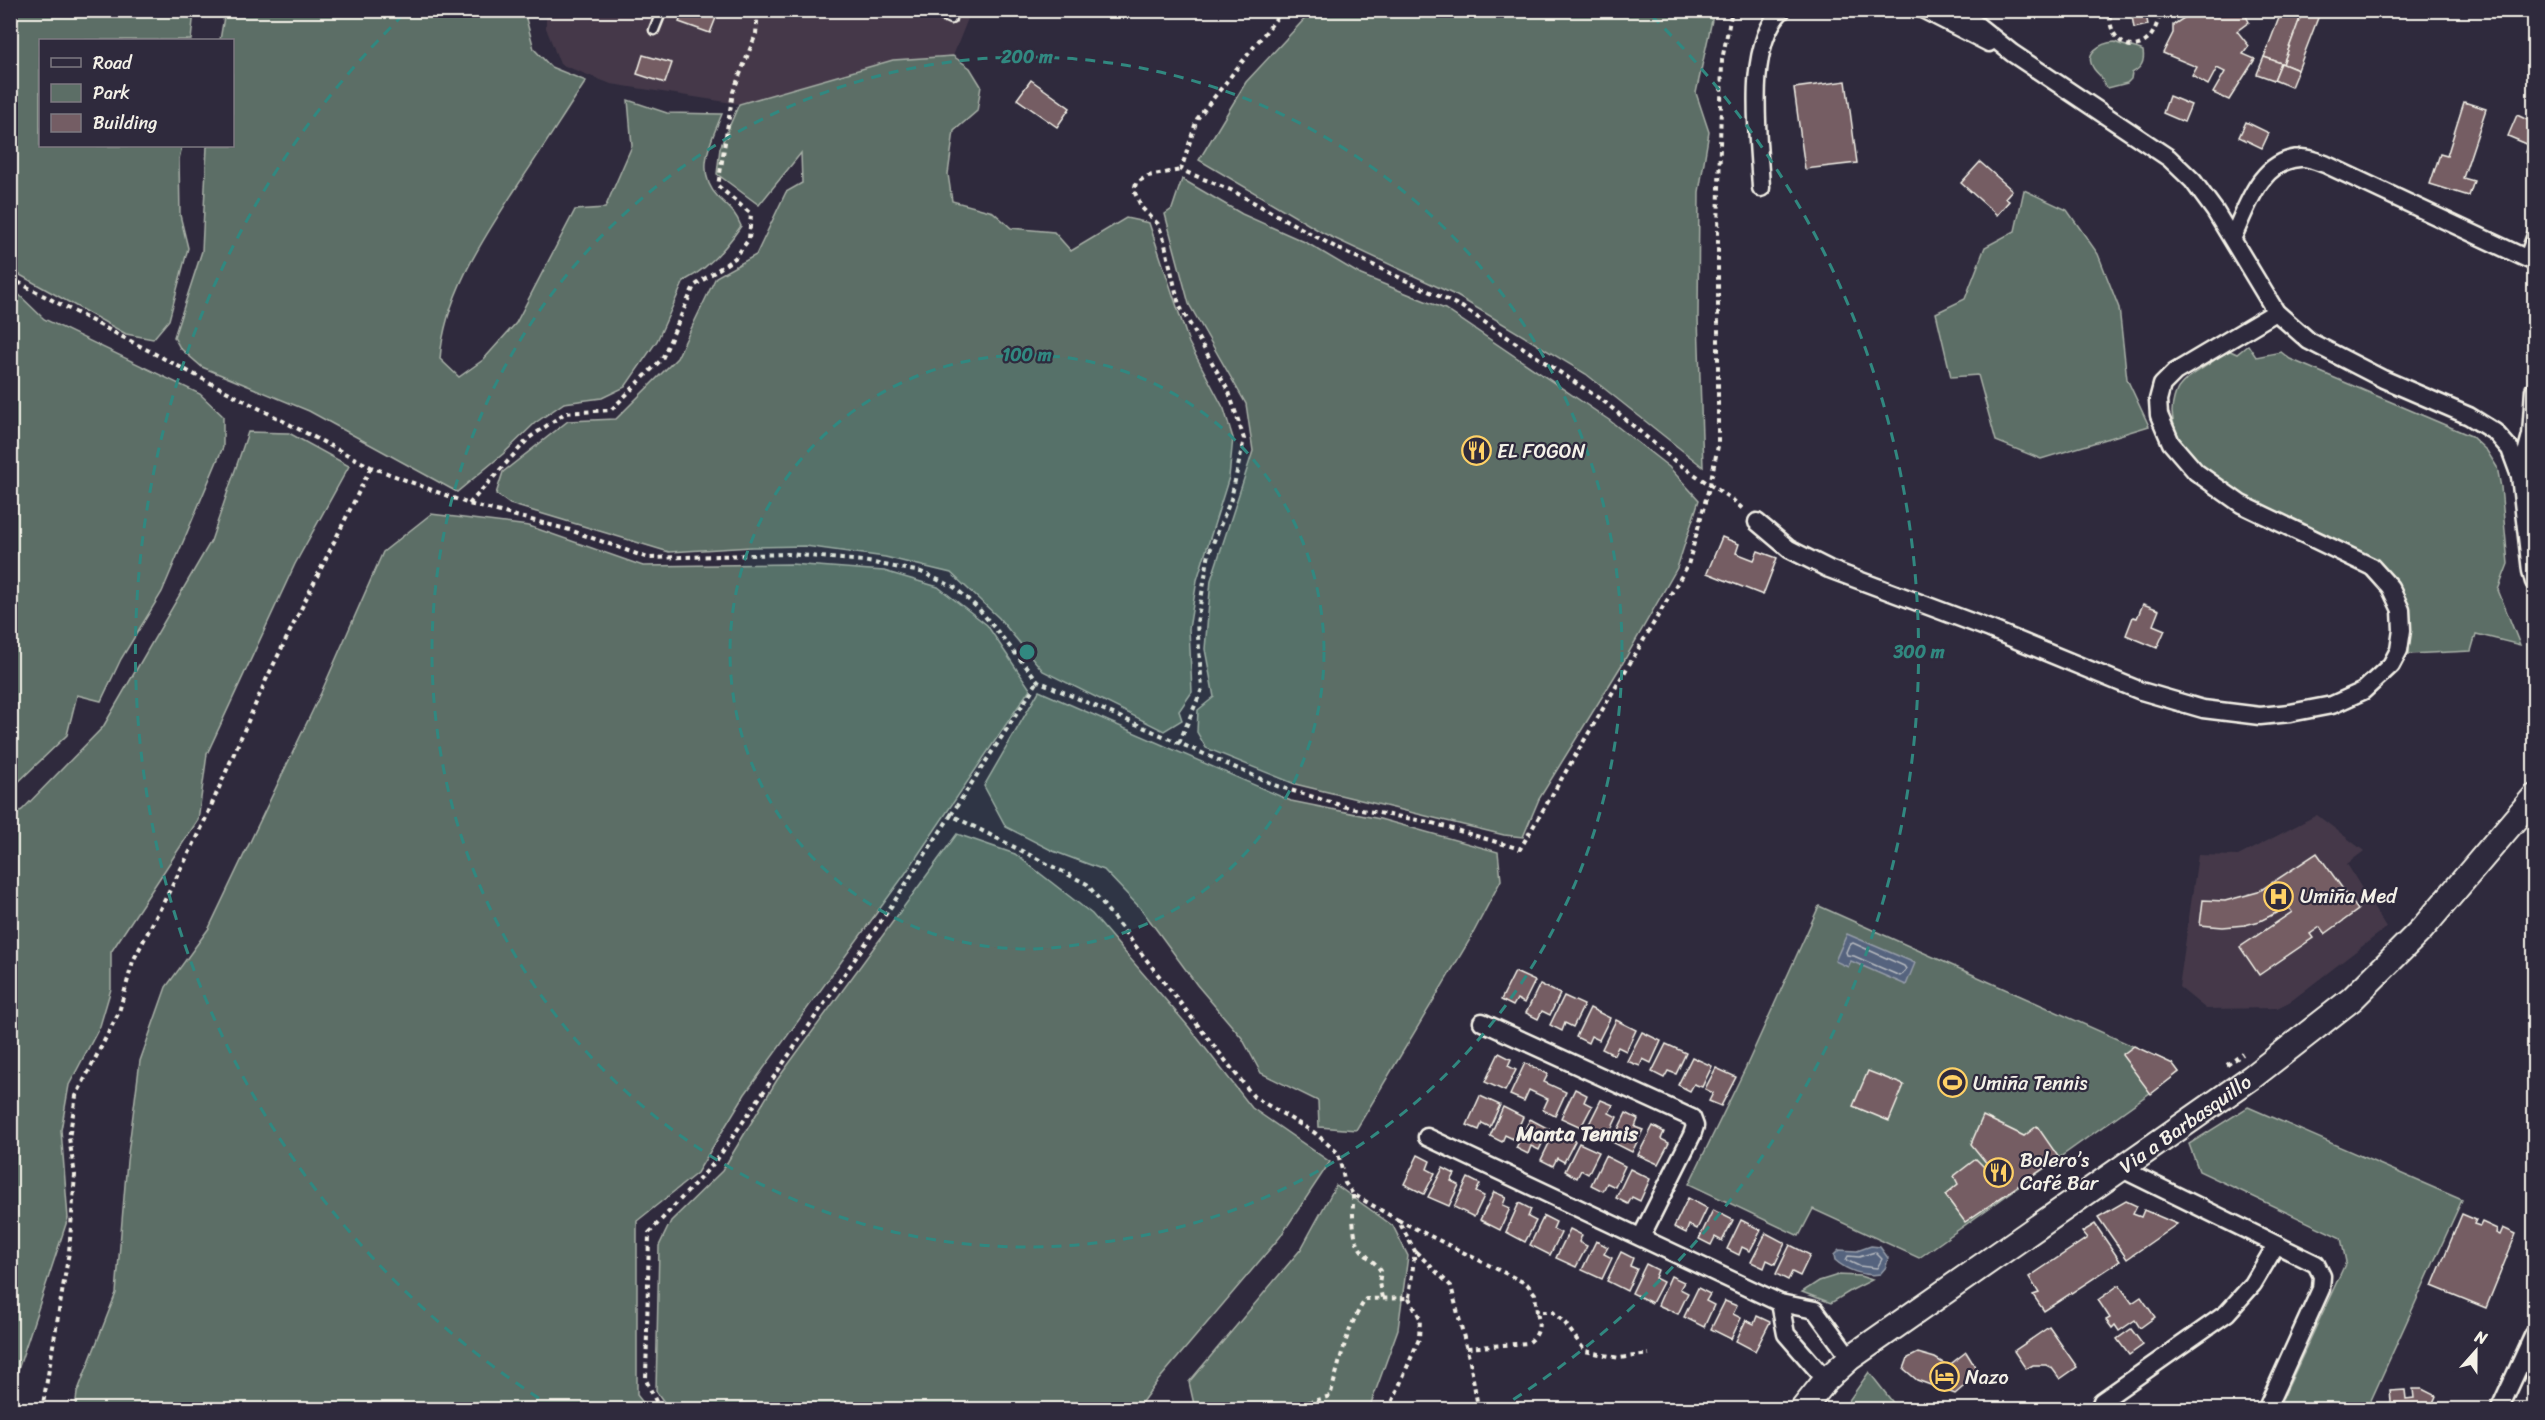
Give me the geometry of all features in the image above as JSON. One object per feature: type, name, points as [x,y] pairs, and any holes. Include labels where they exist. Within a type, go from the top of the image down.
[{"type":"main road","name":"Via a Barbasquillo","points":[[1802,1410],[1826,1380],[1850,1358],[2252,1077],[2352,999],[2422,929],[2535,797]]},
{"type":"street","points":[[1761,188],[1756,92],[1760,60],[1768,32],[1782,10]]},
{"type":"street","points":[[1923,10],[2012,53]]},
{"type":"street","points":[[1958,10],[2012,53],[2169,158],[2193,181],[2233,237],[2276,312],[2309,341],[2383,379],[2469,416],[2495,432],[2510,449],[2520,476],[2531,571],[2535,582]]},
{"type":"street","points":[[2233,237],[2266,173],[2283,161],[2301,157],[2327,165],[2529,260]]},
{"type":"street","points":[[1757,522],[1789,549],[1829,569],[1990,629],[2141,691],[2203,709],[2260,716],[2332,705],[2363,691],[2385,671],[2399,650],[2402,630],[2401,610],[2390,587],[2373,567],[2241,504],[2196,472],[2171,443],[2159,415],[2158,400],[2162,384],[2175,372],[2276,312]]},
{"type":"street","points":[[2520,476],[2531,435],[2535,390]]},
{"type":"street","points":[[1482,1022],[1692,1118],[1695,1126],[1692,1135],[1641,1238]]},
{"type":"street","points":[[1427,1137],[1780,1303],[1815,1310],[1850,1358]]},
{"type":"street","points":[[2120,1168],[2316,1264],[2322,1276],[2321,1289],[2266,1410]]},
{"type":"street","points":[[2099,1410],[2102,1401],[2227,1313],[2253,1284],[2276,1245]]},
{"type":"street","points":[[1780,1303],[1786,1334],[1826,1380]]},
{"type":"street","points":[[2499,1410],[2535,1334]]},
{"type":"lane","points":[[654,30],[662,10]]},
{"type":"lane","points":[[933,11],[951,19]]},
{"type":"lane","points":[[2529,260],[2535,229]]},
{"type":"path","points":[[469,504],[529,438],[565,413],[611,410],[662,360],[694,286],[735,258],[749,239],[751,214],[718,186],[733,92],[756,34],[758,10]]},
{"type":"path","points":[[1181,170],[1197,120],[1283,10]]},
{"type":"path","points":[[10,278],[371,467],[469,504],[570,530],[648,558],[788,554],[863,561],[921,572],[954,588],[980,609],[1038,681],[1277,786],[1350,808],[1429,822],[1520,849],[1688,565],[1710,484],[1718,446],[1718,231],[1722,60],[1732,10]]},
{"type":"path","points":[[2092,10],[2110,18],[2110,26],[2116,38],[2128,45],[2147,40],[2162,10]]},
{"type":"path","points":[[1179,743],[1202,689],[1197,623],[1209,553],[1231,499],[1244,439],[1229,392],[1179,305],[1158,224],[1142,208],[1134,191],[1136,183],[1148,176],[1181,170],[1231,190],[1337,248],[1462,307],[1606,404],[1676,462],[1733,500]]},
{"type":"path","points":[[42,1410],[69,1252],[75,1175],[69,1138],[76,1096],[119,1012],[133,961],[198,836],[267,680],[371,467]]},
{"type":"path","points":[[660,1410],[646,1380],[649,1233],[716,1161],[951,815],[1038,681]]},
{"type":"path","points":[[951,815],[1087,884],[1254,1096],[1315,1133],[1338,1153],[1345,1183],[1353,1194],[1398,1220],[1527,1284],[1535,1294],[1540,1322],[1535,1338],[1528,1342],[1467,1348]]},
{"type":"path","points":[[2223,1068],[2251,1048]]},
{"type":"path","points":[[1353,1194],[1355,1233],[1362,1252],[1376,1262],[1381,1271],[1379,1283],[1382,1298]]},
{"type":"path","points":[[1398,1220],[1415,1251],[1451,1286],[1467,1348],[1477,1401],[1474,1410]]},
{"type":"path","points":[[1389,1410],[1419,1339],[1419,1318],[1409,1298],[1415,1251]]},
{"type":"path","points":[[1284,1410],[1330,1396],[1356,1314],[1366,1299],[1409,1298]]},
{"type":"path","points":[[1537,1312],[1553,1312],[1565,1323],[1585,1351],[1619,1358],[1649,1354]]},
{"type":"shaded area","points":[[546,11],[971,11],[953,56],[893,60],[739,104],[611,84],[560,64],[546,28]]},
{"type":"shaded area","name":"Umiña Med","points":[[2317,815],[2364,851],[2347,864],[2386,928],[2291,1001],[2277,1008],[2206,1009],[2179,987],[2198,855],[2238,856]]},
{"type":"green space","points":[[10,11],[194,11],[191,39],[39,39],[39,147],[182,147],[179,159],[180,215],[188,248],[169,320],[153,339],[126,334],[11,270]]},
{"type":"green space","points":[[225,11],[524,11],[534,49],[551,67],[586,81],[492,225],[458,289],[443,335],[440,359],[459,377],[483,360],[516,323],[575,210],[605,208],[632,146],[628,100],[667,113],[722,114],[707,156],[707,177],[711,187],[734,213],[741,226],[716,257],[684,281],[657,341],[625,387],[602,398],[564,403],[535,423],[503,454],[457,492],[309,411],[202,367],[180,348],[174,337],[202,251],[207,147],[234,147],[234,39],[220,39]]},
{"type":"green space","points":[[1312,11],[1714,11],[1696,93],[1709,132],[1699,192],[1698,318],[1703,467],[1586,374],[1457,296],[1323,233],[1199,160],[1246,82]]},
{"type":"green space","points":[[2115,42],[2143,51],[2143,58],[2142,64],[2132,73],[2127,83],[2108,88],[2094,69],[2091,58],[2099,47]]},
{"type":"green space","points":[[953,56],[970,68],[981,86],[977,111],[954,131],[948,174],[952,201],[993,212],[1011,228],[1054,232],[1071,251],[1126,218],[1149,223],[1189,343],[1224,409],[1233,438],[1229,477],[1197,580],[1189,629],[1192,692],[1179,711],[1182,720],[1164,731],[1043,671],[999,618],[951,573],[885,557],[805,546],[669,552],[510,504],[496,494],[503,472],[568,421],[616,419],[677,358],[716,277],[756,255],[786,192],[802,183],[801,153],[759,205],[717,174],[720,148],[739,104],[893,60]]},
{"type":"green space","points":[[1182,179],[1242,214],[1307,243],[1361,275],[1445,309],[1609,420],[1669,467],[1699,500],[1677,568],[1621,666],[1539,799],[1523,837],[1504,835],[1295,784],[1206,748],[1197,732],[1198,710],[1214,697],[1205,649],[1211,580],[1253,451],[1246,404],[1189,304],[1165,214],[1172,209]]},
{"type":"green space","points":[[2024,190],[2067,210],[2098,254],[2119,308],[2127,379],[2149,426],[2041,459],[1996,441],[1978,375],[1951,377],[1936,313],[1965,299],[1985,247],[2015,231]]},
{"type":"green space","points":[[11,287],[44,319],[200,394],[223,416],[223,447],[162,592],[121,659],[101,701],[77,695],[67,735],[11,789]]},
{"type":"green space","points":[[2248,345],[2256,357],[2281,352],[2290,359],[2471,436],[2487,451],[2497,467],[2501,487],[2508,564],[2498,590],[2520,645],[2476,634],[2471,651],[2409,654],[2410,629],[2407,602],[2394,579],[2374,559],[2246,499],[2198,463],[2180,442],[2175,428],[2172,412],[2178,388],[2226,349],[2237,354]]},
{"type":"green space","points":[[248,432],[289,433],[349,466],[295,564],[207,754],[198,820],[111,952],[111,989],[100,1026],[69,1085],[61,1130],[68,1218],[11,1391],[11,816],[22,810],[103,727],[211,541]]},
{"type":"green space","points":[[431,514],[529,526],[643,566],[791,564],[884,571],[938,587],[987,625],[1030,689],[905,874],[745,1094],[697,1173],[637,1221],[637,1395],[648,1409],[75,1409],[77,1393],[116,1293],[127,1161],[140,1061],[166,987],[209,928],[321,693],[383,552]]},
{"type":"green space","points":[[1039,691],[1291,801],[1380,819],[1498,852],[1501,880],[1469,941],[1356,1130],[1319,1127],[1318,1101],[1261,1073],[1242,1038],[1197,985],[1142,910],[1104,870],[1053,851],[1006,827],[984,786]]},
{"type":"green space","points":[[957,834],[1015,854],[1092,914],[1188,1026],[1252,1108],[1330,1162],[1280,1237],[1156,1383],[1137,1409],[669,1409],[656,1391],[659,1246],[671,1221],[722,1171],[777,1080]]},
{"type":"green space","name":"Umiña Tennis","points":[[1819,906],[2173,1064],[2179,1072],[1919,1258],[1813,1209],[1799,1236],[1689,1184],[1745,1069]]},
{"type":"green space","points":[[2248,1107],[2462,1200],[2367,1409],[2278,1409],[2346,1262],[2341,1238],[2199,1171],[2189,1144]]},
{"type":"green space","points":[[1336,1185],[1393,1226],[1408,1256],[1398,1329],[1369,1409],[1195,1409],[1189,1382],[1301,1249]]},
{"type":"green space","points":[[1838,1275],[1860,1276],[1872,1280],[1831,1303],[1802,1292],[1819,1281]]},
{"type":"green space","points":[[1869,1372],[1898,1409],[1843,1409]]},
{"type":"water","points":[[1847,934],[1915,963],[1906,985],[1851,961],[1848,967],[1835,961]]},
{"type":"water","points":[[1871,1246],[1880,1247],[1888,1258],[1886,1267],[1880,1274],[1856,1272],[1835,1260],[1834,1255],[1839,1250],[1857,1251]]},
{"type":"building","points":[[684,10],[719,10],[710,33],[679,22]]},
{"type":"building","points":[[2131,10],[2155,10],[2155,13],[2146,14],[2148,25],[2134,28]]},
{"type":"building","points":[[2180,10],[2218,10],[2219,15],[2224,10],[2243,10],[2249,22],[2237,31],[2249,46],[2243,54],[2255,59],[2229,100],[2213,93],[2225,72],[2217,68],[2208,85],[2192,76],[2197,67],[2163,53],[2173,33],[2173,25],[2184,18],[2178,14]]},
{"type":"building","points":[[2282,10],[2303,11],[2283,64],[2264,57]]},
{"type":"building","points":[[2303,10],[2321,10],[2298,70],[2283,64]]},
{"type":"building","points":[[643,55],[672,63],[665,83],[637,74]]},
{"type":"building","points":[[2264,57],[2281,63],[2274,80],[2257,74]]},
{"type":"building","points":[[2281,63],[2298,70],[2291,87],[2274,80]]},
{"type":"building","points":[[1031,80],[1070,108],[1057,127],[1017,99]]},
{"type":"building","points":[[1846,81],[1857,163],[1805,169],[1794,88]]},
{"type":"building","points":[[2169,96],[2191,105],[2184,122],[2163,113]]},
{"type":"building","points":[[2464,102],[2486,109],[2463,178],[2474,181],[2469,196],[2430,184],[2440,154],[2447,156]]},
{"type":"building","points":[[2517,115],[2534,123],[2534,156],[2526,152],[2529,145],[2508,136]]},
{"type":"building","points":[[2246,122],[2269,133],[2262,148],[2239,137]]},
{"type":"building","points":[[1980,162],[2012,190],[2005,198],[2009,201],[1997,215],[1961,183]]},
{"type":"building","points":[[1722,537],[1739,544],[1736,553],[1754,560],[1758,551],[1777,558],[1763,595],[1707,573]]},
{"type":"building","points":[[2143,604],[2159,610],[2153,625],[2165,630],[2157,648],[2126,635],[2133,617],[2137,618]]},
{"type":"building","points":[[2317,853],[2358,910],[2325,934],[2320,927],[2310,934],[2313,938],[2259,975],[2240,947],[2292,912],[2288,907],[2260,921],[2245,925],[2223,927],[2200,925],[2203,900],[2225,901],[2258,892]]},
{"type":"building","points":[[1515,972],[1535,981],[1524,1003],[1517,999],[1513,1006],[1501,1000]]},
{"type":"building","points":[[1540,984],[1560,994],[1550,1015],[1542,1011],[1538,1019],[1526,1013]]},
{"type":"building","points":[[1564,996],[1584,1005],[1573,1027],[1565,1023],[1562,1031],[1550,1025]]},
{"type":"building","points":[[1590,1008],[1610,1018],[1599,1040],[1591,1036],[1588,1043],[1576,1037]]},
{"type":"building","points":[[1616,1020],[1636,1030],[1626,1051],[1618,1047],[1614,1055],[1602,1049]]},
{"type":"building","points":[[1642,1032],[1661,1041],[1651,1063],[1643,1059],[1640,1066],[1627,1061]]},
{"type":"building","points":[[1666,1044],[1686,1053],[1676,1074],[1668,1071],[1664,1078],[1652,1072]]},
{"type":"building","points":[[2134,1046],[2173,1064],[2179,1072],[2151,1094],[2122,1055]]},
{"type":"building","points":[[1499,1053],[1511,1059],[1508,1066],[1516,1070],[1505,1091],[1485,1082]]},
{"type":"building","points":[[1692,1057],[1712,1066],[1702,1087],[1694,1084],[1690,1091],[1678,1085]]},
{"type":"building","points":[[1525,1063],[1548,1074],[1544,1082],[1566,1092],[1555,1116],[1543,1110],[1548,1099],[1529,1090],[1524,1101],[1510,1095]]},
{"type":"building","points":[[1716,1068],[1736,1077],[1721,1106],[1709,1101],[1713,1093],[1705,1089]]},
{"type":"building","points":[[1868,1071],[1904,1085],[1889,1121],[1853,1106]]},
{"type":"building","points":[[1575,1089],[1587,1095],[1584,1102],[1592,1106],[1581,1127],[1561,1118]]},
{"type":"building","points":[[1480,1096],[1500,1105],[1490,1127],[1482,1123],[1479,1130],[1467,1125]]},
{"type":"building","points":[[1601,1100],[1613,1105],[1609,1113],[1617,1117],[1607,1138],[1587,1128]]},
{"type":"building","points":[[1503,1107],[1523,1117],[1513,1139],[1505,1135],[1502,1142],[1490,1136]]},
{"type":"building","points":[[1626,1113],[1638,1119],[1635,1127],[1643,1130],[1632,1152],[1612,1142]]},
{"type":"building","name":"Bolero’s Café Bar","points":[[1983,1116],[2024,1136],[2037,1126],[2059,1158],[1965,1222],[1945,1195],[1958,1184],[1954,1176],[1976,1159],[1985,1168],[1988,1165],[1971,1144]]},
{"type":"building","points":[[1530,1119],[1549,1129],[1539,1150],[1531,1146],[1528,1154],[1516,1148]]},
{"type":"building","points":[[1653,1126],[1664,1132],[1661,1139],[1669,1143],[1658,1164],[1638,1155]]},
{"type":"building","points":[[1555,1131],[1575,1141],[1564,1162],[1557,1158],[1553,1166],[1541,1160]]},
{"type":"building","points":[[1579,1143],[1599,1152],[1588,1174],[1581,1170],[1577,1178],[1565,1171]]},
{"type":"building","points":[[1418,1155],[1430,1161],[1427,1169],[1435,1173],[1424,1194],[1404,1184]]},
{"type":"building","points":[[1605,1156],[1625,1166],[1615,1187],[1607,1183],[1603,1191],[1591,1185]]},
{"type":"building","points":[[1443,1168],[1455,1174],[1451,1181],[1459,1185],[1449,1206],[1428,1197]]},
{"type":"building","points":[[1630,1169],[1650,1179],[1640,1201],[1632,1197],[1628,1204],[1616,1198]]},
{"type":"building","points":[[1468,1178],[1480,1184],[1476,1192],[1484,1196],[1474,1217],[1454,1207]]},
{"type":"building","points":[[1494,1192],[1506,1197],[1503,1205],[1510,1208],[1500,1230],[1480,1220]]},
{"type":"building","points":[[1688,1198],[1707,1208],[1697,1229],[1689,1225],[1686,1233],[1674,1227]]},
{"type":"building","points":[[2126,1201],[2137,1206],[2133,1214],[2141,1217],[2144,1210],[2177,1224],[2127,1259],[2098,1217]]},
{"type":"building","points":[[1519,1203],[1531,1209],[1528,1217],[1536,1221],[1525,1242],[1506,1232]]},
{"type":"building","points":[[1713,1210],[1733,1220],[1722,1241],[1715,1237],[1711,1245],[1699,1239]]},
{"type":"building","points":[[2462,1214],[2476,1220],[2474,1224],[2480,1226],[2482,1222],[2497,1229],[2496,1233],[2500,1235],[2503,1228],[2516,1234],[2486,1308],[2432,1286]]},
{"type":"building","points":[[1544,1216],[1556,1222],[1553,1229],[1561,1233],[1550,1255],[1530,1245]]},
{"type":"building","points":[[1741,1220],[1761,1230],[1750,1251],[1742,1247],[1739,1255],[1727,1249]]},
{"type":"building","points":[[2095,1224],[2120,1261],[2044,1311],[2033,1295],[2039,1293],[2029,1277],[2087,1238],[2082,1232]]},
{"type":"building","points":[[1570,1229],[1582,1235],[1579,1242],[1587,1246],[1576,1267],[1556,1258]]},
{"type":"building","points":[[1766,1233],[1785,1243],[1775,1264],[1767,1260],[1764,1268],[1751,1262]]},
{"type":"building","points":[[1596,1241],[1608,1247],[1604,1254],[1612,1258],[1602,1279],[1582,1270]]},
{"type":"building","points":[[1790,1245],[1810,1255],[1800,1276],[1792,1272],[1788,1280],[1776,1274]]},
{"type":"building","points":[[1621,1252],[1633,1258],[1630,1266],[1637,1269],[1627,1291],[1607,1281]]},
{"type":"building","points":[[1646,1264],[1658,1270],[1655,1278],[1663,1282],[1652,1303],[1632,1293]]},
{"type":"building","points":[[1671,1276],[1684,1282],[1680,1289],[1688,1293],[1678,1314],[1658,1305]]},
{"type":"building","points":[[2119,1285],[2132,1303],[2141,1297],[2155,1317],[2140,1328],[2135,1320],[2119,1331],[2115,1325],[2112,1328],[2106,1320],[2110,1318],[2098,1300]]},
{"type":"building","points":[[1698,1288],[1710,1294],[1706,1301],[1714,1305],[1704,1327],[1684,1317]]},
{"type":"building","points":[[1725,1301],[1737,1306],[1733,1314],[1741,1318],[1731,1339],[1711,1329]]},
{"type":"building","points":[[1757,1316],[1770,1322],[1755,1351],[1736,1341],[1746,1320],[1754,1324]]},
{"type":"building","points":[[2049,1327],[2077,1367],[2060,1379],[2052,1368],[2046,1365],[2033,1365],[2026,1369],[2014,1351]]},
{"type":"building","points":[[2131,1329],[2143,1345],[2129,1355],[2117,1339]]},
{"type":"building","name":"Nazo","points":[[1966,1352],[1979,1373],[1955,1394],[1917,1380],[1904,1369],[1908,1358],[1918,1353],[1935,1358],[1948,1366]]},
{"type":"building","points":[[2413,1389],[2422,1389],[2436,1396],[2430,1410],[2387,1410],[2391,1401],[2390,1391],[2405,1390],[2406,1399],[2414,1398]]},
{"type":"place","name":"EL FOGON","points":[[1476,451]]},
{"type":"place","name":"Umiña Med","points":[[2279,896]]},
{"type":"place","name":"Umiña Tennis","points":[[1952,1083]]},
{"type":"place","name":"Bolero’s Café Bar","points":[[1999,1172]]},
{"type":"place","name":"Nazo","points":[[1944,1377]]},
{"type":"district","name":"Manta Tennis","points":[[1577,1134]]}]
